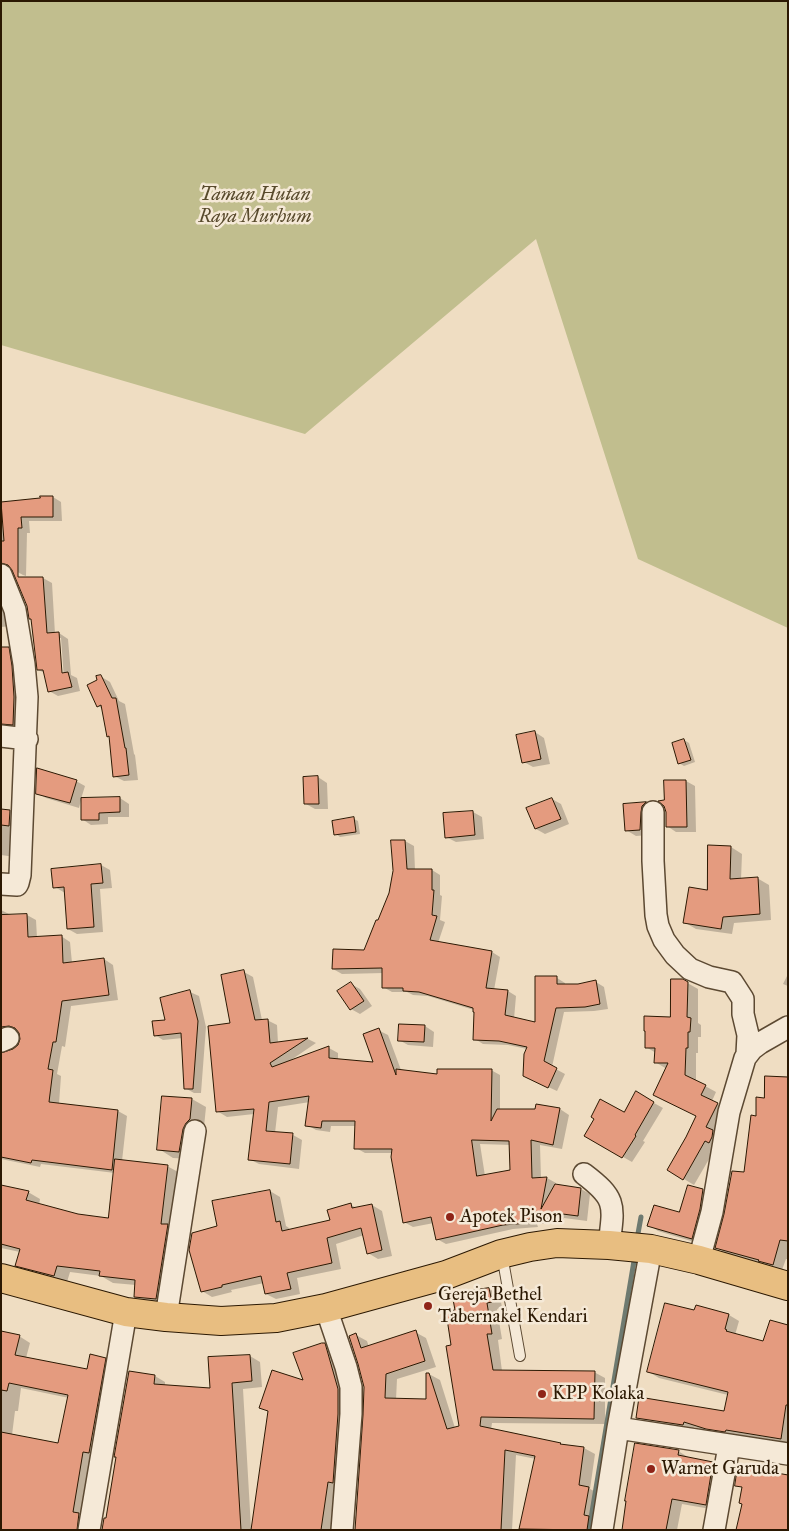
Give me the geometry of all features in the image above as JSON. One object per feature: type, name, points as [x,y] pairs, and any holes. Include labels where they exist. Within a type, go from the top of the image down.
[{"type":"highway","points":[[1,1278],[126,1312],[221,1321],[276,1318],[326,1308],[446,1275],[501,1254],[557,1243],[632,1247],[700,1260],[788,1286]]},
{"type":"street","points":[[1,576],[15,610],[27,697],[27,739],[18,883],[15,885],[1,884]]},
{"type":"street","points":[[1,736],[27,739]]},
{"type":"street","points":[[653,812],[653,861],[658,926],[664,940],[675,955],[690,969],[709,977],[732,982],[743,999],[743,1014],[748,1035],[747,1054],[729,1112],[712,1212],[700,1260]]},
{"type":"street","points":[[747,1054],[760,1043],[788,1028]]},
{"type":"street","points":[[166,1317],[195,1130]]},
{"type":"street","points":[[584,1174],[609,1197],[612,1215],[632,1247],[618,1428],[602,1530]]},
{"type":"street","points":[[326,1308],[352,1387],[352,1414],[342,1530]]},
{"type":"street","points":[[89,1530],[126,1312]]},
{"type":"street","points":[[618,1428],[788,1454]]},
{"type":"street","points":[[714,1530],[730,1446]]},
{"type":"lane","points":[[501,1254],[520,1356]]},
{"type":"green space","name":"Taman Hutan Raya Murhum","points":[[1,1],[788,1],[788,628],[638,559],[536,239],[305,434],[1,345]]},
{"type":"building","points":[[40,496],[53,496],[53,517],[21,517],[22,528],[18,528],[18,577],[43,577],[47,633],[59,632],[62,673],[68,672],[72,687],[48,692],[43,670],[37,670],[31,619],[29,619],[27,606],[12,570],[8,565],[1,563],[1,541],[4,541],[1,502],[40,498]]},
{"type":"building","points":[[1,647],[9,647],[12,666],[13,725],[1,724]]},
{"type":"building","points":[[101,675],[112,698],[116,698],[126,748],[129,775],[113,777],[109,736],[107,737],[101,705],[97,707],[87,685],[97,680],[96,676]]},
{"type":"building","points":[[535,731],[541,759],[522,763],[516,735]]},
{"type":"building","points":[[684,739],[691,760],[678,764],[672,743]]},
{"type":"building","points":[[37,768],[77,780],[70,803],[36,794]]},
{"type":"building","points":[[318,776],[319,804],[304,804],[303,777]]},
{"type":"building","points":[[664,780],[686,780],[687,827],[666,827],[666,812],[664,806],[658,801],[664,800]]},
{"type":"building","points":[[120,797],[120,812],[99,813],[99,820],[81,820],[81,798]]},
{"type":"building","points":[[552,798],[561,819],[535,829],[526,808]]},
{"type":"building","points":[[646,802],[642,806],[640,830],[625,831],[623,804]]},
{"type":"building","points":[[1,809],[10,810],[9,826],[1,825]]},
{"type":"building","points":[[473,811],[475,835],[445,838],[443,813]]},
{"type":"building","points":[[354,817],[356,832],[334,835],[332,821]]},
{"type":"building","points":[[391,840],[405,840],[407,869],[432,869],[432,890],[434,890],[432,915],[437,916],[430,940],[492,951],[486,988],[508,990],[505,1015],[535,1022],[535,976],[557,976],[557,984],[578,984],[596,980],[600,1004],[585,1007],[556,1008],[544,1061],[557,1068],[548,1088],[523,1076],[524,1054],[527,1047],[499,1041],[473,1040],[473,1008],[419,992],[403,991],[403,988],[382,988],[382,968],[332,969],[333,949],[364,950],[376,920],[378,920],[389,893],[393,871]]},
{"type":"building","points":[[708,845],[731,846],[730,879],[758,877],[760,914],[723,917],[721,929],[683,923],[689,887],[707,890]]},
{"type":"building","points":[[101,864],[103,883],[91,884],[94,927],[67,929],[64,887],[53,888],[51,869]]},
{"type":"building","points":[[27,914],[28,937],[62,935],[63,963],[104,958],[109,995],[62,1001],[56,1042],[53,1042],[48,1069],[53,1070],[49,1102],[118,1110],[112,1170],[32,1160],[31,1163],[1,1157],[1,1053],[13,1049],[18,1045],[20,1039],[19,1033],[15,1028],[9,1026],[1,1027],[1,915]]},
{"type":"building","points":[[244,970],[255,1020],[268,1019],[270,1043],[308,1038],[270,1063],[272,1067],[329,1046],[329,1058],[373,1062],[363,1034],[379,1028],[396,1075],[396,1069],[437,1074],[437,1069],[492,1069],[491,1121],[497,1109],[535,1109],[536,1104],[560,1108],[553,1145],[531,1140],[532,1178],[547,1177],[541,1209],[555,1184],[581,1188],[578,1216],[555,1213],[556,1218],[529,1219],[529,1223],[503,1225],[436,1240],[431,1217],[403,1223],[391,1157],[392,1149],[354,1149],[355,1121],[322,1121],[321,1128],[305,1126],[309,1096],[269,1102],[266,1131],[293,1133],[290,1164],[248,1160],[254,1109],[216,1112],[208,1026],[230,1023],[221,975]],"holes":[[[472,1140],[509,1141],[510,1170],[477,1176]]]},
{"type":"building","points":[[671,979],[683,979],[688,982],[687,1017],[691,1018],[690,1032],[688,1032],[688,1048],[686,1048],[685,1075],[706,1085],[701,1095],[718,1103],[706,1127],[713,1130],[712,1137],[709,1143],[705,1141],[683,1180],[667,1170],[696,1116],[653,1095],[668,1063],[654,1063],[655,1048],[645,1048],[644,1016],[670,1017]]},
{"type":"building","points":[[351,982],[364,1001],[350,1010],[337,991]]},
{"type":"building","points":[[190,990],[198,1021],[193,1089],[184,1089],[181,1033],[154,1036],[152,1021],[165,1020],[160,998]]},
{"type":"building","points":[[399,1024],[425,1025],[424,1042],[398,1041]]},
{"type":"building","points":[[765,1076],[788,1077],[788,1241],[780,1240],[773,1265],[715,1248],[732,1171],[744,1172],[751,1115],[756,1116],[756,1097],[764,1098]]},
{"type":"building","points":[[636,1091],[654,1102],[622,1158],[584,1136],[594,1119],[591,1117],[600,1099],[624,1112]]},
{"type":"building","points":[[162,1096],[192,1098],[190,1119],[183,1129],[179,1152],[157,1150]]},
{"type":"building","points":[[115,1159],[168,1165],[161,1224],[168,1224],[156,1299],[134,1297],[135,1280],[99,1276],[100,1271],[57,1266],[54,1276],[15,1266],[20,1249],[1,1244],[1,1185],[29,1191],[26,1200],[78,1214],[108,1218]]},
{"type":"building","points":[[688,1185],[703,1189],[692,1239],[647,1226],[654,1205],[679,1212]]},
{"type":"building","points":[[270,1190],[276,1222],[280,1221],[282,1231],[330,1220],[327,1210],[351,1203],[352,1208],[372,1204],[382,1250],[367,1254],[361,1228],[327,1238],[332,1263],[287,1273],[291,1289],[265,1294],[261,1276],[201,1292],[189,1250],[192,1233],[217,1226],[212,1201]]},
{"type":"building","points":[[489,1288],[492,1302],[487,1303],[492,1334],[487,1334],[493,1370],[595,1371],[594,1419],[481,1417],[480,1426],[560,1444],[584,1447],[579,1485],[589,1487],[584,1515],[589,1516],[587,1530],[519,1529],[535,1456],[505,1450],[501,1530],[355,1530],[364,1387],[349,1336],[356,1333],[361,1348],[416,1330],[425,1361],[386,1374],[385,1398],[426,1399],[426,1373],[429,1373],[447,1429],[459,1426],[446,1346],[451,1345],[446,1312],[455,1310],[452,1294]]},
{"type":"building","points":[[665,1303],[694,1310],[696,1305],[729,1314],[726,1331],[763,1341],[770,1320],[788,1325],[788,1405],[786,1405],[781,1439],[726,1430],[725,1432],[706,1429],[684,1422],[683,1425],[636,1418],[639,1397],[724,1411],[728,1392],[647,1372]]},
{"type":"building","points":[[1,1331],[20,1335],[15,1355],[87,1369],[90,1354],[106,1358],[89,1453],[83,1452],[73,1512],[79,1513],[77,1530],[1,1530],[1,1432],[58,1443],[68,1395],[9,1383],[7,1391],[1,1390]]},
{"type":"building","points":[[325,1343],[338,1389],[338,1414],[333,1483],[328,1482],[321,1530],[251,1530],[268,1411],[259,1408],[272,1370],[303,1380],[293,1353]]},
{"type":"building","points":[[250,1355],[252,1381],[232,1383],[241,1530],[102,1530],[104,1518],[106,1518],[116,1457],[114,1457],[129,1371],[155,1375],[154,1384],[210,1388],[208,1357]]},
{"type":"building","points":[[635,1443],[679,1450],[678,1455],[713,1462],[706,1505],[672,1499],[666,1530],[622,1530]]},
{"type":"building","points":[[738,1466],[788,1475],[788,1530],[736,1530],[742,1504],[739,1503],[742,1487],[735,1486]]},
{"type":"waterway","points":[[637,1239],[641,1217]]},
{"type":"waterway","points":[[589,1530],[635,1255]]},
{"type":"place","name":"Apotek Pison","points":[[450,1217]]},
{"type":"place","name":"Gereja Bethel Tabernakel Kendari","points":[[428,1306]]},
{"type":"place","name":"KPP Kolaka","points":[[542,1394]]},
{"type":"place","name":"Warnet Garuda","points":[[651,1469]]}]
